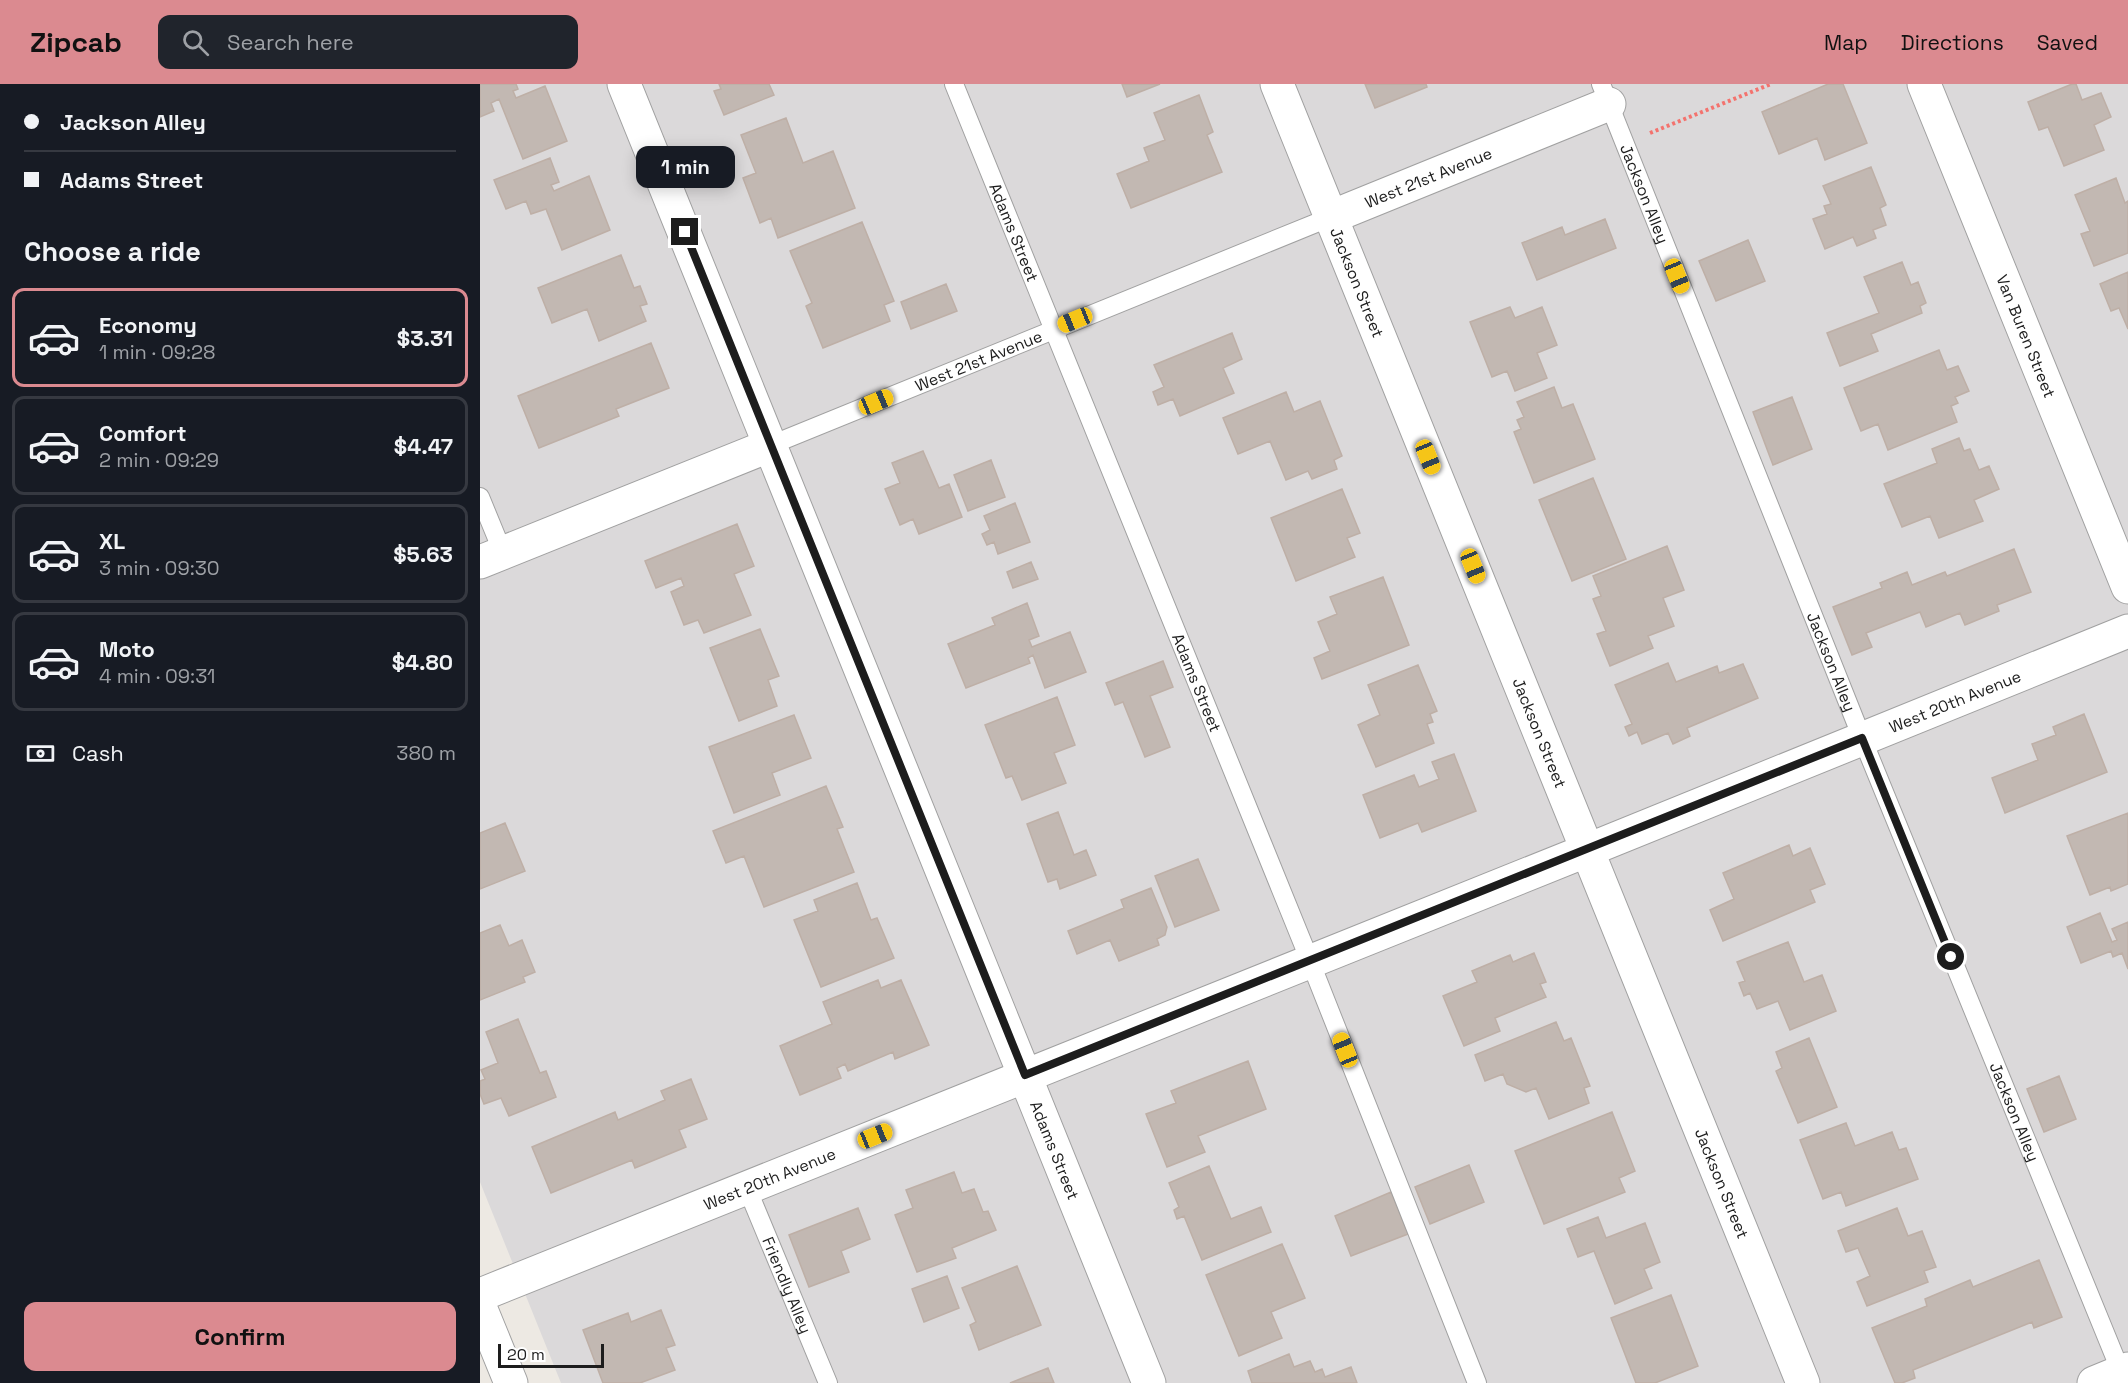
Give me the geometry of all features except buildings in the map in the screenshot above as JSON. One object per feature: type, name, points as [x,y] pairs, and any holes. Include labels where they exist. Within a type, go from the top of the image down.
[{"type":"street","name":"Adams Street","points":[[624,84],[1149,1383]]},
{"type":"street","name":"Jackson Street","points":[[1277,84],[1803,1383]]},
{"type":"street","name":"Van Buren Street","points":[[1924,84],[2128,587]]},
{"type":"street","name":"West 21st Avenue","points":[[1331,217],[1605,94]]},
{"type":"street","name":"West 21st Avenue","points":[[492,558],[771,445]]},
{"type":"street","name":"West 20th Avenue","points":[[480,1294],[2128,631]]},
{"type":"street","points":[[480,1306],[511,1383]]},
{"type":"lane","name":"Adams Street","points":[[954,84],[1310,961],[1477,1383]]},
{"type":"lane","name":"Jackson Alley","points":[[1605,94],[2114,1375]]},
{"type":"lane","name":"West 21st Avenue","points":[[771,445],[1331,217]]},
{"type":"lane","points":[[480,497],[492,558]]},
{"type":"lane","name":"Friendly Alley","points":[[747,1188],[828,1383]]},
{"type":"path","points":[[1625,144],[1771,84]]},
{"type":"shaded area","points":[[480,84],[2128,84],[2128,1383],[561,1383],[480,1182]]},
{"type":"route","points":[[685,232],[1025,1075],[1862,738],[1951,957]]}]
